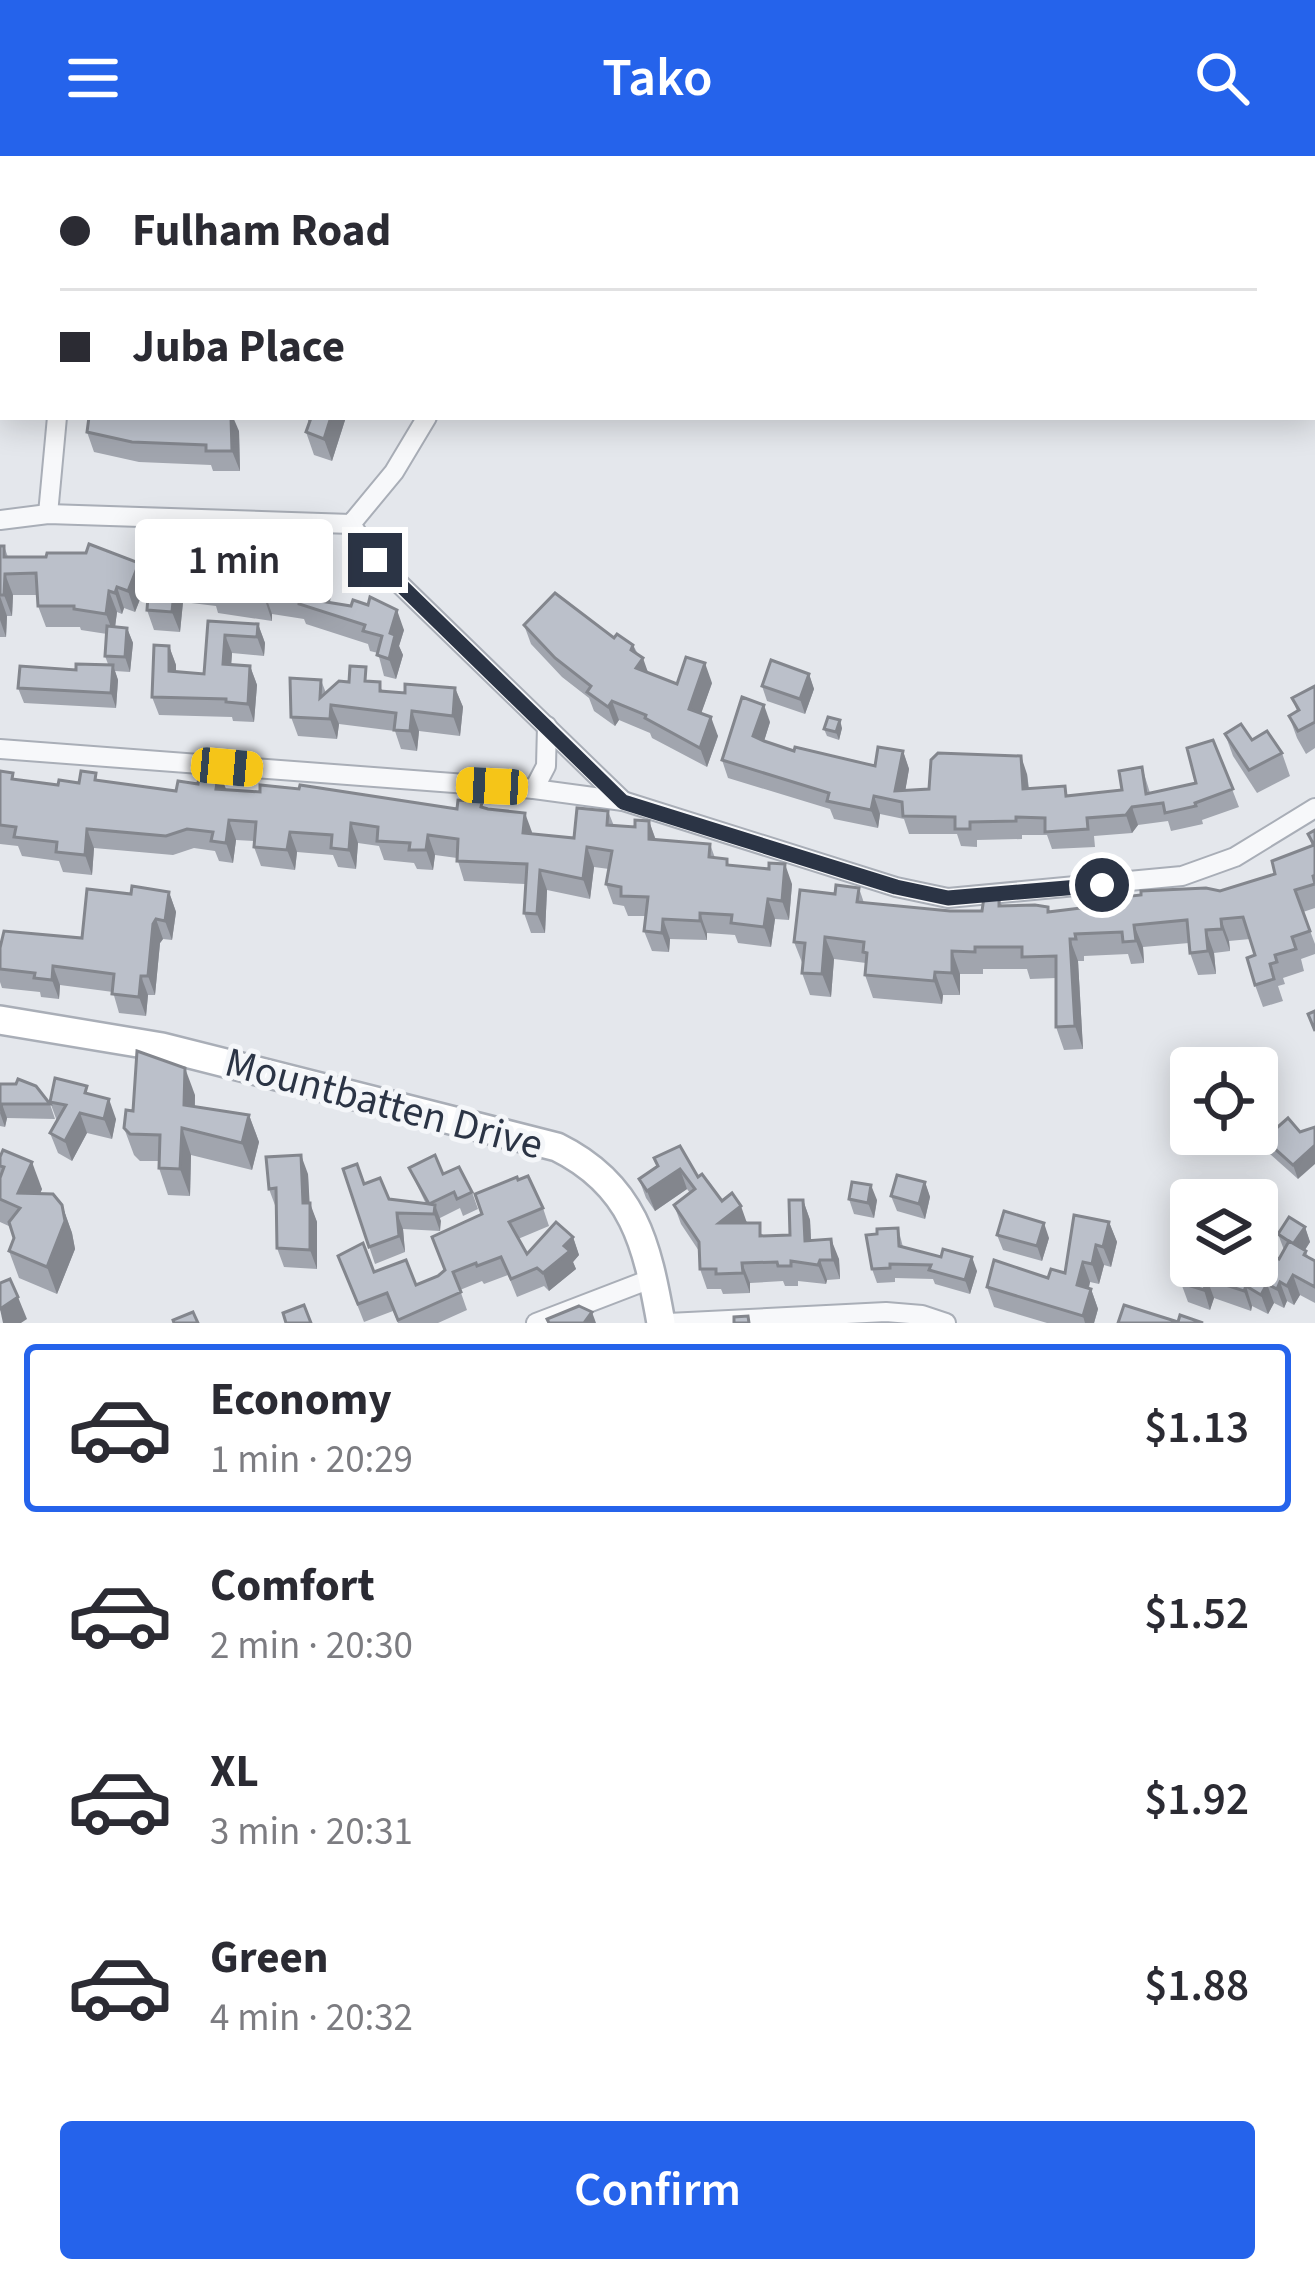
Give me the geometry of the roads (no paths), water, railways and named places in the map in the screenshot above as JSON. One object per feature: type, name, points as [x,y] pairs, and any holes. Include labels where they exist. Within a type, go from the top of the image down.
[{"type":"main road","name":"Mountbatten Drive","points":[[0,1020],[140,1043],[256,1069],[557,1147],[605,1178],[639,1232],[664,1323]]},
{"type":"street","points":[[47,514],[57,420]]},
{"type":"street","points":[[0,520],[47,514],[351,524],[371,503],[425,420]]},
{"type":"street","points":[[351,524],[375,560],[623,802]]},
{"type":"street","points":[[534,789],[545,766],[547,726]]},
{"type":"street","points":[[0,749],[534,789],[623,802],[896,887],[948,898],[1182,875],[1235,857],[1315,808]]},
{"type":"street","points":[[536,1323],[653,1279]]},
{"type":"street","points":[[664,1323],[886,1312],[946,1323]]}]
